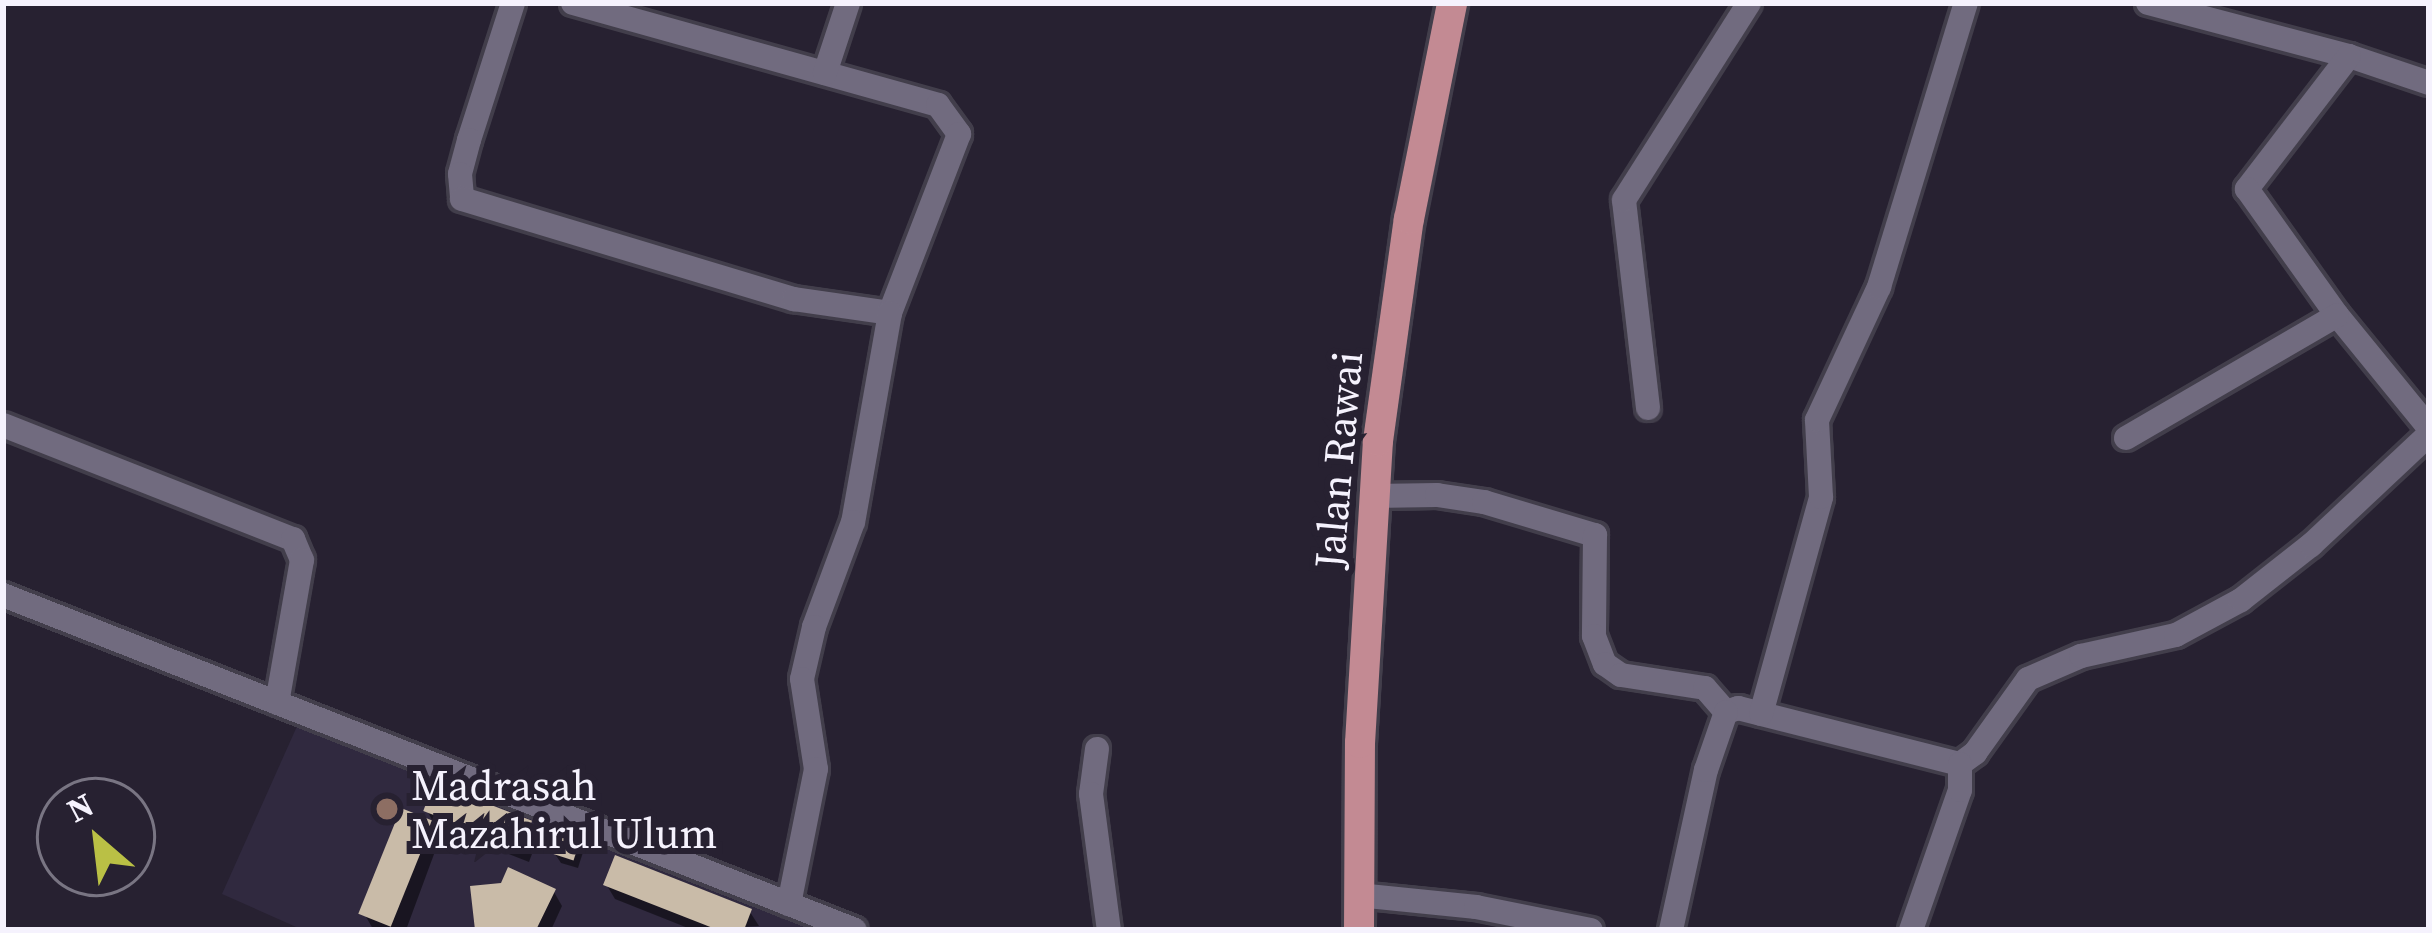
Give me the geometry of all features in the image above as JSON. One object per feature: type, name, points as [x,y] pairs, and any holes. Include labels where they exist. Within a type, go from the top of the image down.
[{"type":"main road","name":"Jalan Rawai","points":[[1359,930],[1360,743],[1375,496],[1409,219],[1452,3]]},
{"type":"street","points":[[513,3],[464,157],[462,199],[794,299],[890,314]]},
{"type":"street","points":[[573,3],[938,105],[959,134],[890,314],[853,522],[814,626],[802,679],[816,769],[789,904]]},
{"type":"street","points":[[825,74],[848,3]]},
{"type":"street","points":[[1648,408],[1644,336],[1624,200],[1749,3]]},
{"type":"street","points":[[1760,714],[1821,497],[1817,420],[1880,287],[1966,3]]},
{"type":"street","points":[[2148,3],[2349,56],[2429,83]]},
{"type":"street","points":[[1960,764],[1975,753],[2028,679],[2081,656],[2176,634],[2241,600],[2311,545],[2429,431],[2337,315],[2247,189],[2349,56]]},
{"type":"street","points":[[2126,438],[2337,315]]},
{"type":"street","points":[[3,425],[293,539],[302,560],[277,703]]},
{"type":"street","points":[[1375,496],[1437,494],[1484,502],[1595,535],[1594,636],[1605,664],[1622,675],[1705,688],[1726,712]]},
{"type":"street","points":[[3,595],[855,930]]},
{"type":"street","points":[[1726,712],[1738,708],[1960,764]]},
{"type":"street","points":[[1671,930],[1706,770],[1726,712]]},
{"type":"street","points":[[1096,749],[1090,794],[1109,930]]},
{"type":"street","points":[[1911,930],[1960,790],[1960,764]]},
{"type":"street","points":[[1358,895],[1476,907],[1591,930]]},
{"type":"shaded area","name":"Madrasah Mazahirul Ulum","points":[[298,724],[822,930],[303,930],[222,894]]},
{"type":"building","points":[[434,783],[532,821],[521,849],[423,811]]},
{"type":"building","points":[[401,808],[433,821],[391,927],[358,914]]},
{"type":"building","points":[[560,831],[581,838],[574,861],[553,854]]},
{"type":"building","points":[[615,855],[752,909],[744,930],[718,930],[603,885]]},
{"type":"building","points":[[508,867],[556,889],[536,930],[475,930],[470,886],[501,883]]},
{"type":"place","name":"Madrasah Mazahirul Ulum","points":[[387,809]]}]
